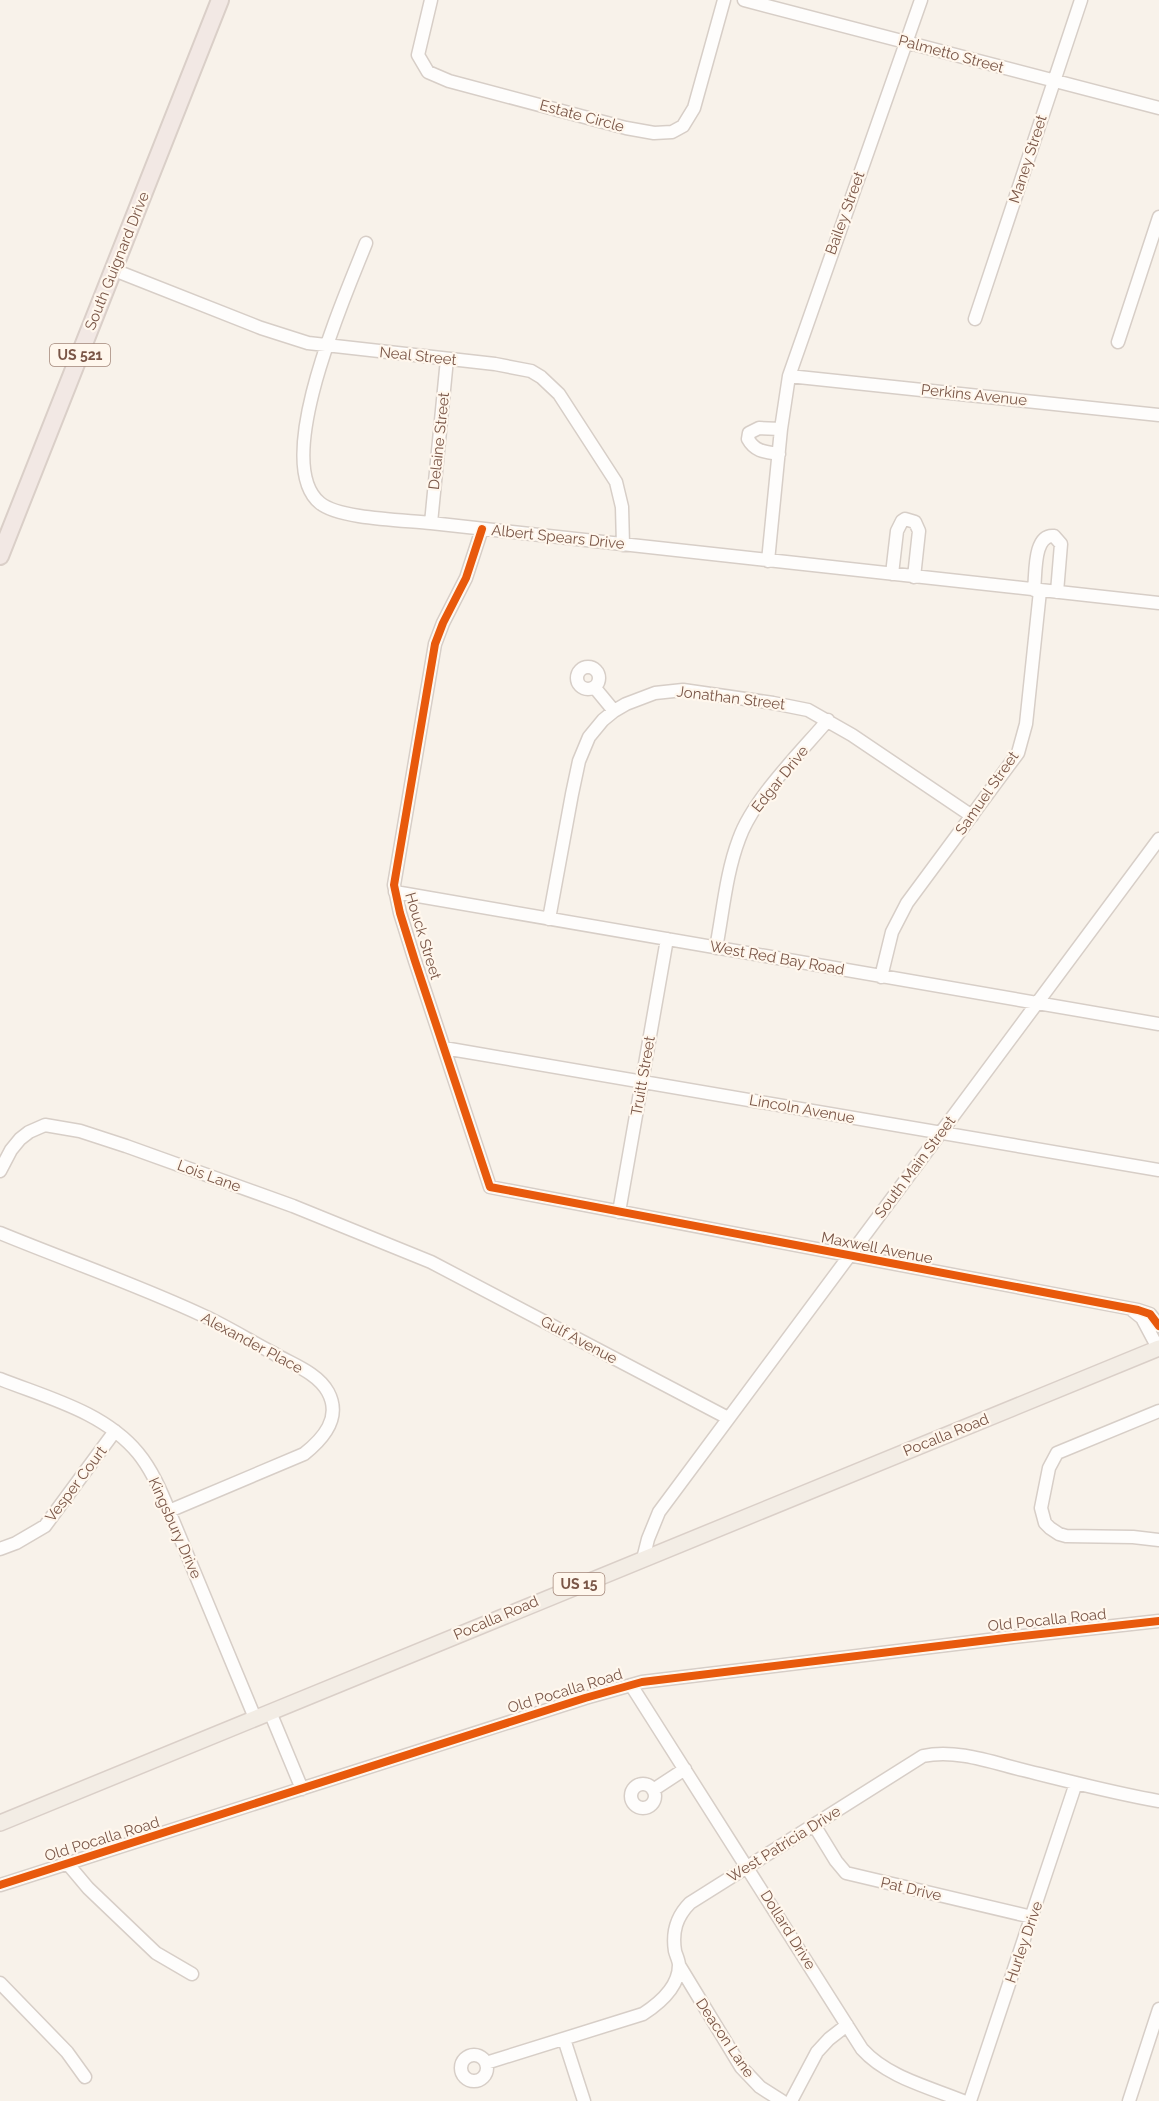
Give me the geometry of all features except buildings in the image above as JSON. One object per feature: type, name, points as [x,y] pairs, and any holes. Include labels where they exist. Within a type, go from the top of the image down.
[{"type":"highway","name":"South Guignard Drive","points":[[0,556],[220,0]]},
{"type":"main road","name":"Pocalla Road","points":[[0,1823],[528,1604],[644,1559],[1159,1348]]},
{"type":"street","name":"Estate Circle","points":[[431,0],[418,55],[428,72],[449,81],[626,128],[665,133],[683,126],[694,108],[724,0]]},
{"type":"street","name":"Palmetto Street","points":[[744,0],[1159,108]]},
{"type":"street","name":"Bailey Street","points":[[768,561],[781,429],[789,376],[921,0]]},
{"type":"street","name":"Maney Street","points":[[975,319],[1081,0]]},
{"type":"street","points":[[1118,342],[1159,217]]},
{"type":"street","name":"Albert Spears Drive","points":[[366,243],[327,345],[314,386],[304,437],[306,476],[314,496],[328,508],[346,514],[1159,603]]},
{"type":"street","name":"Neal Street","points":[[114,270],[308,343],[517,367],[536,374],[555,388],[616,482],[621,497],[623,545]]},
{"type":"street","name":"Delaine Street","points":[[430,523],[447,359]]},
{"type":"street","name":"Perkins Avenue","points":[[789,376],[1159,415]]},
{"type":"street","points":[[779,454],[758,450],[748,440],[749,433],[754,429],[781,429]]},
{"type":"street","points":[[892,574],[897,531],[905,519],[915,522],[919,531],[914,577]]},
{"type":"street","name":"Houck Street","points":[[482,529],[466,578],[435,644],[394,885],[395,892],[490,1187],[619,1212]]},
{"type":"street","points":[[1037,590],[1039,545],[1048,535],[1054,536],[1061,544],[1057,592]]},
{"type":"street","name":"Samuel Street","points":[[881,977],[895,923],[907,903],[1018,753],[1023,740],[1037,590]]},
{"type":"street","points":[[595,687],[614,711]]},
{"type":"street","name":"Jonathan Street","points":[[549,919],[579,761],[589,737],[614,711],[645,696],[683,690],[799,708],[828,720],[972,816]]},
{"type":"street","name":"Edgar Drive","points":[[716,948],[734,854],[743,829],[763,797],[828,720]]},
{"type":"street","name":"South Main Street","points":[[644,1559],[648,1539],[659,1512],[1159,839]]},
{"type":"street","name":"West Red Bay Road","points":[[395,892],[1159,1024]]},
{"type":"street","name":"Truitt Street","points":[[619,1212],[667,939]]},
{"type":"street","name":"Lincoln Avenue","points":[[444,1048],[1159,1170]]},
{"type":"street","name":"Lois Lane","points":[[0,1171],[11,1150],[29,1132],[45,1125],[57,1126],[126,1146],[293,1206],[431,1263]]},
{"type":"street","name":"Maxwell Avenue","points":[[619,1212],[1159,1314]]},
{"type":"street","name":"Alexander Place","points":[[0,1233],[204,1316],[298,1366],[317,1379],[327,1390],[332,1405],[332,1419],[325,1435],[311,1449],[279,1466],[169,1510]]},
{"type":"street","name":"Gulf Avenue","points":[[431,1263],[728,1418]]},
{"type":"street","points":[[1131,1310],[1142,1318],[1159,1348]]},
{"type":"street","points":[[1145,1312],[1153,1316],[1159,1326]]},
{"type":"street","name":"Kingsbury Drive","points":[[0,1379],[89,1415],[115,1431],[140,1455],[159,1487],[255,1718]]},
{"type":"street","points":[[1159,1411],[1057,1453],[1049,1468],[1041,1508],[1045,1523],[1059,1534],[1159,1540]]},
{"type":"street","name":"Vesper Court","points":[[0,1549],[16,1543],[45,1526],[115,1431]]},
{"type":"street","name":"Old Pocalla Road","points":[[0,1885],[631,1685],[1159,1621]]},
{"type":"street","name":"Dollard Drive","points":[[631,1685],[862,2049],[880,2065],[963,2101]]},
{"type":"street","points":[[270,1712],[302,1789]]},
{"type":"street","name":"West Patricia Drive","points":[[679,1965],[675,1952],[674,1929],[682,1911],[690,1903],[923,1756],[959,1755],[1159,1800]]},
{"type":"street","points":[[653,1790],[685,1769]]},
{"type":"street","name":"Hurley Drive","points":[[970,2101],[1076,1783]]},
{"type":"street","name":"Pat Drive","points":[[814,1826],[846,1873],[1032,1917]]},
{"type":"street","points":[[67,1863],[88,1888],[156,1953],[192,1974]]},
{"type":"street","points":[[486,2063],[643,2014],[657,2005],[670,1989],[679,1965]]},
{"type":"street","name":"Deacon Lane","points":[[679,1965],[741,2067],[760,2087],[782,2101]]},
{"type":"street","points":[[0,1983],[72,2057],[85,2077]]},
{"type":"street","points":[[1129,2101],[1159,2009]]},
{"type":"street","points":[[790,2101],[817,2052],[847,2025]]},
{"type":"street","points":[[564,2039],[584,2101]]},
{"type":"cycle path","points":[[482,529],[466,578],[435,644],[394,885],[415,961],[490,1187],[1138,1310],[1150,1314],[1159,1326]]},
{"type":"cycle path","points":[[0,1885],[585,1698],[642,1682],[1159,1621]]}]
